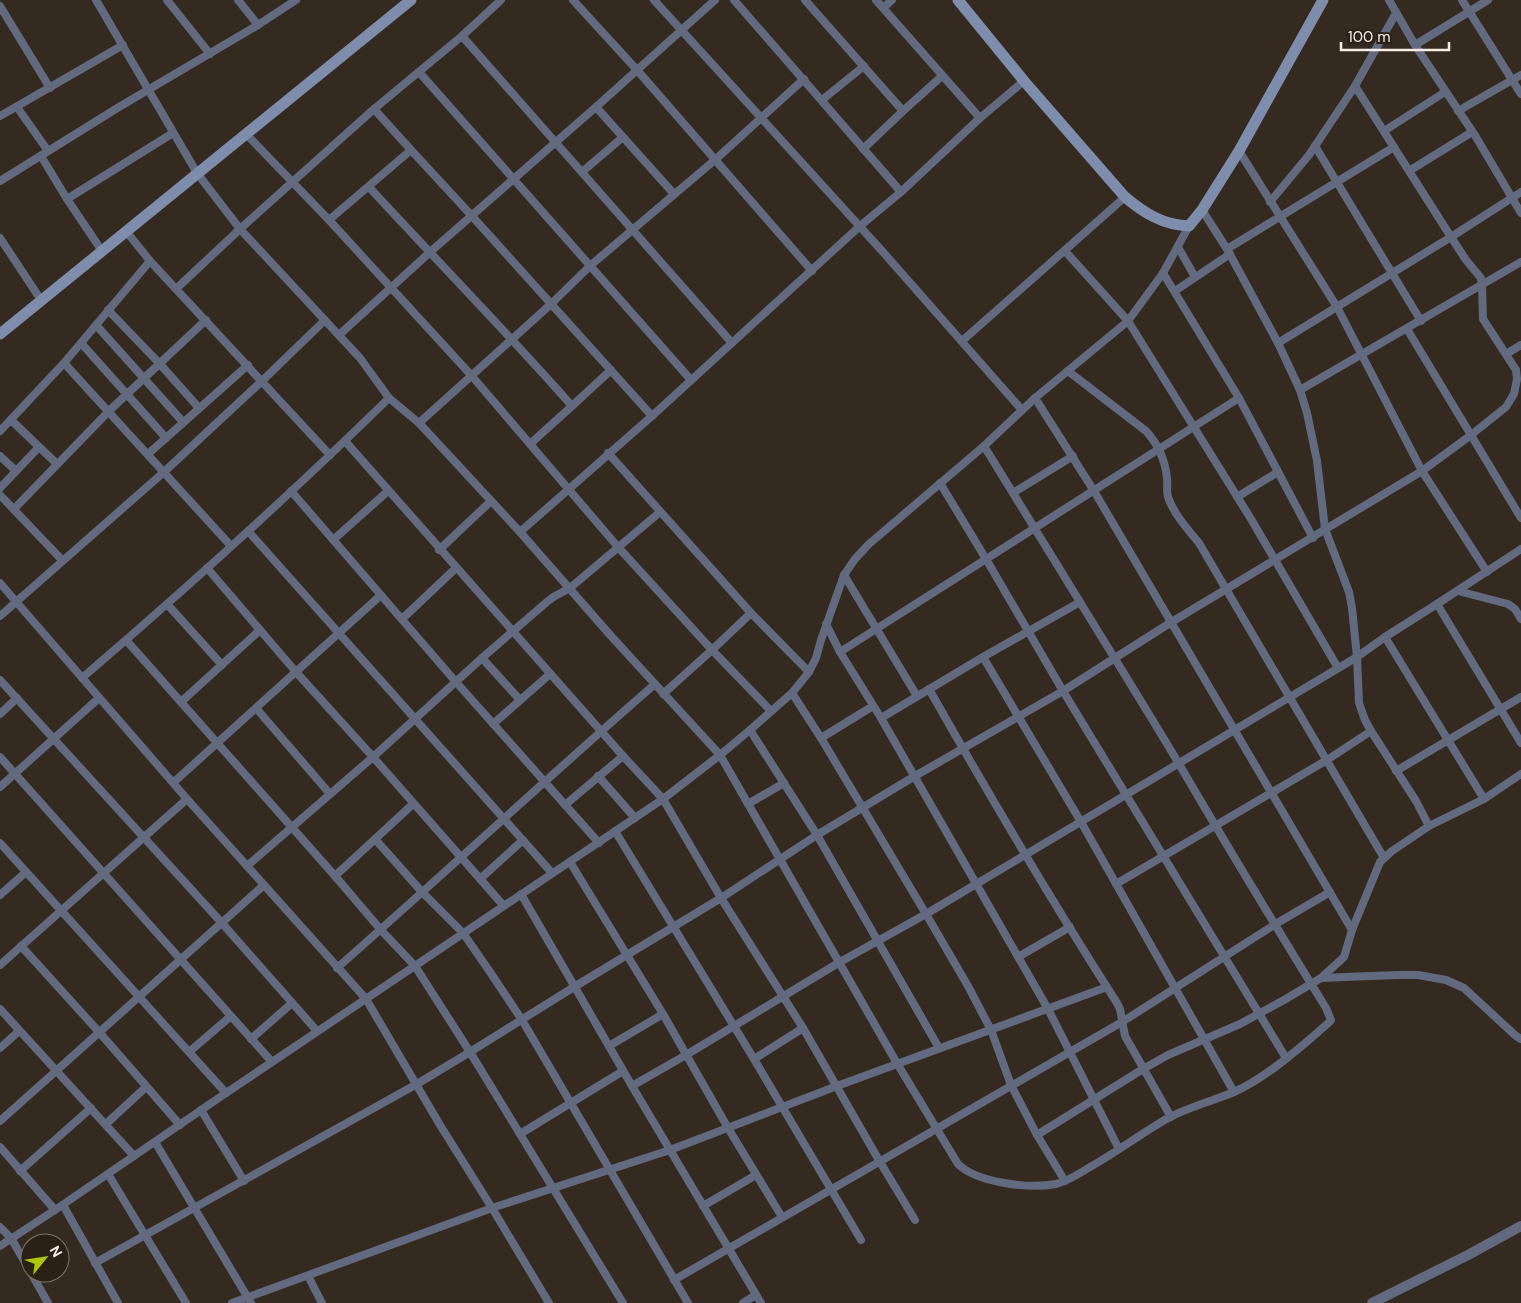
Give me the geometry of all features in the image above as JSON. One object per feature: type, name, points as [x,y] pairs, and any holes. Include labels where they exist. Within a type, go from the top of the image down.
[{"type":"main road","points":[[0,334],[411,0]]},
{"type":"main road","points":[[958,0],[1024,81],[1125,197],[1162,221],[1188,226],[1202,210],[1239,150],[1323,0]]},
{"type":"street","points":[[96,0],[197,173],[240,229],[340,335],[360,358],[389,398],[419,423],[520,532],[663,694],[720,755],[898,1065],[958,1164],[971,1173],[1014,1185],[1042,1186],[1065,1181],[1170,1117],[1234,1092],[1257,1079],[1286,1058],[1331,1020],[1326,1008],[1274,925],[1115,658],[984,446]]},
{"type":"street","points":[[167,0],[210,54]]},
{"type":"street","points":[[238,0],[258,25]]},
{"type":"street","points":[[0,181],[118,107],[210,54],[296,0]]},
{"type":"street","points":[[177,288],[374,109],[462,36],[501,0]]},
{"type":"street","points":[[573,0],[716,159],[812,270]]},
{"type":"street","points":[[654,0],[860,226],[1022,410]]},
{"type":"street","points":[[340,335],[471,215],[596,107],[715,0]]},
{"type":"street","points":[[734,0],[900,192]]},
{"type":"street","points":[[805,0],[903,111]]},
{"type":"street","points":[[876,0],[980,118]]},
{"type":"street","points":[[883,8],[892,0]]},
{"type":"street","points":[[1389,0],[1521,214]]},
{"type":"street","points":[[1462,0],[1521,94]]},
{"type":"street","points":[[1415,45],[1488,0]]},
{"type":"street","points":[[0,6],[50,88]]},
{"type":"street","points":[[1270,202],[1315,146],[1355,86],[1396,13]]},
{"type":"street","points":[[462,36],[732,343]]},
{"type":"street","points":[[1,114],[17,107],[123,46]]},
{"type":"street","points":[[822,100],[864,66]]},
{"type":"street","points":[[419,72],[691,380]]},
{"type":"street","points":[[1458,111],[1521,75]]},
{"type":"street","points":[[863,148],[942,76]]},
{"type":"street","points":[[419,423],[513,339],[591,265],[716,159],[804,79]]},
{"type":"street","points":[[520,532],[652,416],[980,118],[1024,81]]},
{"type":"street","points":[[95,1263],[417,1084],[470,1052],[721,898],[818,835],[915,776],[1062,691],[1170,623],[1422,471],[1506,407],[1519,383],[1516,370],[1483,319],[1482,285],[1478,274],[1466,260],[1355,86]]},
{"type":"street","points":[[1384,131],[1446,92]]},
{"type":"street","points":[[17,107],[48,152]]},
{"type":"street","points":[[596,107],[674,194]]},
{"type":"street","points":[[374,109],[652,416]]},
{"type":"street","points":[[1409,171],[1472,132]]},
{"type":"street","points":[[67,199],[173,133]]},
{"type":"street","points":[[246,134],[392,288],[471,375],[618,547],[712,650],[771,711]]},
{"type":"street","points":[[582,172],[623,136]]},
{"type":"street","points":[[1315,146],[1420,321]]},
{"type":"street","points":[[1175,291],[1228,252],[1394,147]]},
{"type":"street","points":[[329,220],[411,150]]},
{"type":"street","points":[[1239,150],[1337,307],[1422,471],[1487,572]]},
{"type":"street","points":[[41,156],[102,251]]},
{"type":"street","points":[[369,187],[429,253],[513,339],[572,406]]},
{"type":"street","points":[[1278,344],[1521,192]]},
{"type":"street","points":[[962,341],[1125,197]]},
{"type":"street","points":[[1202,210],[1228,252],[1278,344],[1300,390],[1317,461],[1325,529],[1349,592],[1357,657],[1359,703],[1371,731],[1416,801],[1429,826]]},
{"type":"street","points":[[0,1246],[503,905],[663,799],[750,730],[792,693],[809,672],[818,653],[844,574],[854,559],[940,482],[984,446],[1035,398],[1128,320],[1163,273],[1188,226]]},
{"type":"street","points":[[126,232],[150,261],[330,454]]},
{"type":"street","points":[[0,238],[41,300]]},
{"type":"street","points":[[1178,247],[1195,277]]},
{"type":"street","points":[[1065,251],[1128,320],[1237,497],[1338,668]]},
{"type":"street","points":[[0,431],[64,363],[150,261]]},
{"type":"street","points":[[1300,390],[1521,262]]},
{"type":"street","points":[[1163,273],[1239,398],[1313,538]]},
{"type":"street","points":[[108,310],[199,408]]},
{"type":"street","points":[[14,509],[126,394],[206,320]]},
{"type":"street","points":[[0,616],[164,472],[325,320]]},
{"type":"street","points":[[96,325],[183,422]]},
{"type":"street","points":[[1407,328],[1521,518]]},
{"type":"street","points":[[81,343],[166,438]]},
{"type":"street","points":[[1506,354],[1521,345]]},
{"type":"street","points":[[64,363],[231,546]]},
{"type":"street","points":[[148,454],[248,366]]},
{"type":"street","points":[[530,444],[611,370]]},
{"type":"street","points":[[1068,371],[1153,438],[1159,449],[1167,477],[1168,498],[1184,524],[1199,543],[1384,858]]},
{"type":"street","points":[[82,678],[248,531],[389,398]]},
{"type":"street","points":[[1035,398],[1094,491],[1352,930]]},
{"type":"street","points":[[840,652],[1239,398]]},
{"type":"street","points":[[11,420],[57,464]]},
{"type":"street","points":[[344,441],[439,550],[663,799],[721,898],[784,996],[915,1220]]},
{"type":"street","points":[[0,488],[39,448]]},
{"type":"street","points":[[608,453],[751,613],[809,672]]},
{"type":"street","points":[[0,456],[16,471]]},
{"type":"street","points":[[1013,493],[1073,456]]},
{"type":"street","points":[[1237,497],[1278,472]]},
{"type":"street","points":[[940,482],[1062,691],[1286,1058]]},
{"type":"street","points":[[291,491],[456,682],[599,842]]},
{"type":"street","points":[[334,540],[388,491]]},
{"type":"street","points":[[0,495],[62,560]]},
{"type":"street","points":[[439,550],[491,501]]},
{"type":"street","points":[[247,866],[373,757],[482,658],[555,596],[570,588],[660,512]]},
{"type":"street","points":[[248,531],[552,873]]},
{"type":"street","points":[[632,1086],[840,962],[1026,855],[1357,657],[1521,549]]},
{"type":"street","points":[[207,568],[296,672],[503,905]]},
{"type":"street","points":[[402,619],[456,568]]},
{"type":"street","points":[[844,574],[917,696]]},
{"type":"street","points":[[0,584],[264,886],[366,999],[440,1125],[549,1303]]},
{"type":"street","points":[[1458,591],[1508,604],[1521,619]]},
{"type":"street","points":[[174,782],[381,595]]},
{"type":"street","points":[[881,718],[1080,602]]},
{"type":"street","points":[[167,604],[222,665]]},
{"type":"street","points":[[1437,604],[1521,743]]},
{"type":"street","points":[[663,694],[751,613]]},
{"type":"street","points":[[826,624],[840,652],[915,776],[1048,1009],[1119,1149]]},
{"type":"street","points":[[181,702],[260,630]]},
{"type":"street","points":[[1385,637],[1484,799]]},
{"type":"street","points":[[126,640],[381,930],[415,966],[470,1052],[623,1303]]},
{"type":"street","points":[[983,657],[1081,822],[1234,1092]]},
{"type":"street","points":[[482,658],[520,700]]},
{"type":"street","points":[[493,724],[550,674]]},
{"type":"street","points":[[0,680],[318,1031]]},
{"type":"street","points":[[337,968],[655,684]]},
{"type":"street","points":[[929,689],[1026,855],[1118,1006],[1125,1036],[1170,1117]]},
{"type":"street","points":[[792,693],[926,914],[991,1030],[1011,1086],[1037,1135],[1065,1181]]},
{"type":"street","points":[[1396,772],[1521,697]]},
{"type":"street","points":[[0,714],[17,698]]},
{"type":"street","points":[[0,787],[99,698]]},
{"type":"street","points":[[821,738],[873,706]]},
{"type":"street","points":[[256,708],[330,794]]},
{"type":"street","points":[[750,730],[818,835],[939,1048]]},
{"type":"street","points":[[1116,884],[1326,760],[1371,731]]},
{"type":"street","points":[[564,804],[623,756]]},
{"type":"street","points":[[0,757],[272,1062]]},
{"type":"street","points":[[1037,1135],[1143,1069],[1260,1013],[1321,978],[1344,957],[1352,930],[1377,867],[1384,858],[1392,850],[1429,826],[1484,799],[1521,774]]},
{"type":"street","points":[[598,776],[635,818]]},
{"type":"street","points":[[748,804],[784,783]]},
{"type":"street","points":[[0,965],[187,798]]},
{"type":"street","points":[[335,876],[413,804]]},
{"type":"street","points":[[615,831],[754,1059],[861,1240]]},
{"type":"street","points":[[375,839],[422,892],[463,933],[490,972],[522,1020],[688,1303]]},
{"type":"street","points":[[480,879],[523,840]]},
{"type":"street","points":[[0,843],[226,1093]]},
{"type":"street","points":[[570,862],[663,1014],[728,1128],[782,1217]]},
{"type":"street","points":[[0,895],[26,872]]},
{"type":"street","points":[[0,1121],[221,922],[264,886]]},
{"type":"street","points":[[674,1280],[1122,1022],[1274,925],[1330,892]]},
{"type":"street","points":[[521,894],[623,1071],[761,1303]]},
{"type":"street","points":[[1018,956],[1070,927]]},
{"type":"street","points":[[20,946],[99,1032],[180,1125]]},
{"type":"street","points":[[1321,978],[1375,974],[1418,975],[1446,980],[1464,988],[1521,1039]]},
{"type":"street","points":[[232,1303],[250,1300],[308,1276],[492,1208],[670,1150],[837,1086],[1107,987]]},
{"type":"street","points":[[251,1039],[292,1003]]},
{"type":"street","points":[[0,1009],[134,1156]]},
{"type":"street","points":[[609,1046],[663,1014]]},
{"type":"street","points":[[189,1052],[231,1016]]},
{"type":"street","points":[[754,1059],[803,1028]]},
{"type":"street","points":[[0,1048],[19,1031]]},
{"type":"street","points":[[520,1134],[623,1071]]},
{"type":"street","points":[[106,1124],[146,1087]]},
{"type":"street","points":[[20,1171],[92,1108]]},
{"type":"street","points":[[201,1110],[244,1181]]},
{"type":"street","points":[[155,1142],[250,1300]]},
{"type":"street","points":[[0,1147],[55,1210]]},
{"type":"street","points":[[108,1174],[186,1303]]},
{"type":"street","points":[[703,1206],[756,1175]]},
{"type":"street","points":[[63,1205],[118,1303]]},
{"type":"street","points":[[1372,1303],[1521,1226]]},
{"type":"street","points":[[0,1227],[11,1238],[20,1253]]},
{"type":"street","points":[[308,1276],[322,1303]]},
{"type":"street","points":[[37,1283],[48,1303]]},
{"type":"street","points":[[743,1303],[756,1295]]}]
